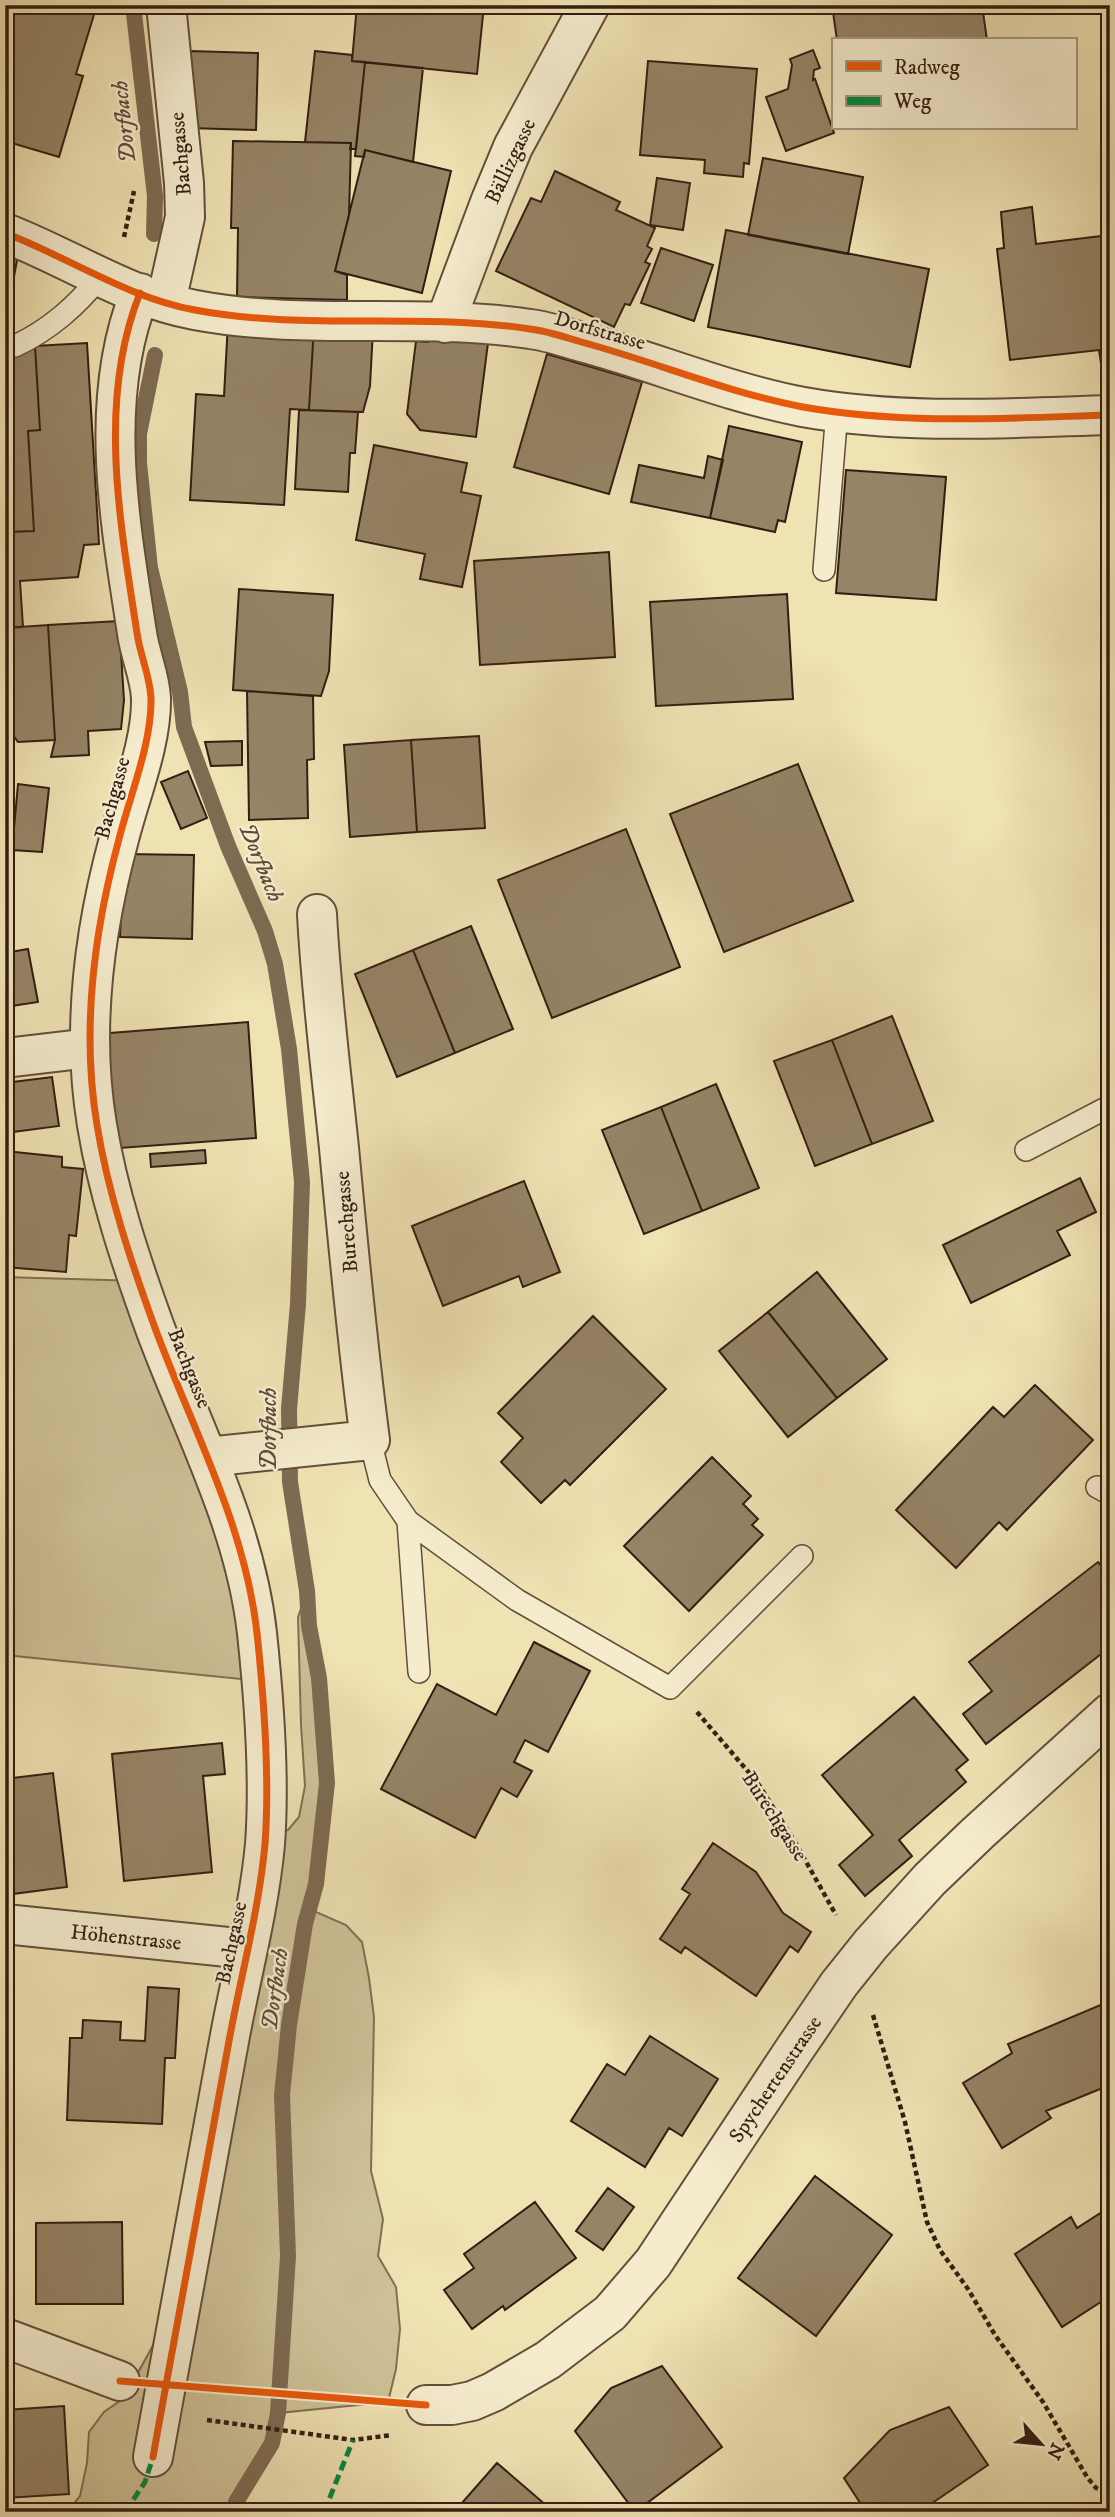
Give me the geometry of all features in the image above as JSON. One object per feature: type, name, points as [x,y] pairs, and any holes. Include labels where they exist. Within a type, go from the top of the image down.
[{"type":"street","name":"Bachgasse","points":[[153,2457],[260,1889],[265,1836],[260,1667],[256,1626],[238,1539],[155,1328],[111,1193],[96,1124],[90,1048],[99,921],[149,726],[151,692],[138,641],[119,496],[115,416],[121,351],[130,318],[130,288],[185,217],[166,5]]},
{"type":"street","name":"Bällizgasse","points":[[445,323],[513,147],[590,5]]},
{"type":"street","name":"Dorfstrasse","points":[[5,233],[130,288],[191,310],[235,317],[317,322],[445,323],[531,329],[746,393],[803,407],[837,411],[941,419],[1110,415]]},
{"type":"street","name":"Burechgasse","points":[[317,914],[322,998],[339,1146],[354,1322],[370,1440]]},
{"type":"street","points":[[5,1058],[90,1048]]},
{"type":"street","points":[[207,1457],[370,1440]]},
{"type":"street","name":"Spychertenstrasse","points":[[426,2405],[452,2405],[472,2401],[493,2392],[548,2360],[610,2313],[653,2263],[792,2053],[856,1965],[930,1879],[1110,1713]]},
{"type":"street","name":"Höhenstrasse","points":[[5,1924],[247,1949]]},
{"type":"street","points":[[5,2338],[120,2381]]},
{"type":"lane","points":[[15,346],[60,320],[78,304],[130,288]]},
{"type":"lane","points":[[824,570],[837,411]]},
{"type":"lane","points":[[1026,1150],[1110,1106]]},
{"type":"lane","name":"Burechgasse","points":[[370,1440],[380,1480],[408,1521],[517,1600],[670,1688]]},
{"type":"lane","points":[[408,1521],[419,1672]]},
{"type":"lane","points":[[670,1688],[802,1556]]},
{"type":"path","points":[[130,288],[134,183]]},
{"type":"path","points":[[161,2414],[353,2440]]},
{"type":"path","points":[[1108,2512],[1109,2493]]},
{"type":"shaded area","points":[[5,1277],[139,1281],[261,1681],[5,1655]]},
{"type":"shaded area","points":[[307,1591],[309,1627],[319,1678],[327,1783],[316,1884],[309,1909],[346,1925],[362,1942],[369,1978],[374,2017],[371,2171],[383,2219],[378,2256],[396,2287],[400,2329],[396,2369],[388,2402],[279,2413],[272,2443],[236,2502],[235,2512],[67,2512],[80,2496],[87,2463],[89,2432],[104,2412],[124,2398],[183,2291],[265,1836],[288,1830],[299,1817],[305,1786],[298,1617]]},
{"type":"building","points":[[5,5],[87,5],[96,8],[76,74],[83,76],[59,157],[5,141]]},
{"type":"building","points":[[357,5],[484,5],[477,74],[352,61]]},
{"type":"building","points":[[832,5],[982,5],[987,38],[837,38]]},
{"type":"building","points":[[813,50],[820,68],[814,70],[813,80],[815,79],[834,133],[786,151],[766,97],[788,89],[792,65],[790,59]]},
{"type":"building","points":[[190,51],[258,53],[256,130],[188,128]]},
{"type":"building","points":[[315,51],[352,55],[352,61],[365,62],[356,149],[350,149],[351,143],[305,142]]},
{"type":"building","points":[[648,61],[757,69],[749,164],[744,163],[743,177],[704,173],[705,160],[640,155]]},
{"type":"building","points":[[365,62],[423,68],[413,162],[365,150],[364,157],[355,156]]},
{"type":"building","points":[[233,141],[351,143],[349,215],[335,271],[347,275],[347,300],[237,297],[238,228],[231,228]]},
{"type":"building","points":[[365,150],[451,171],[422,293],[335,271]]},
{"type":"building","points":[[763,158],[863,177],[848,254],[748,235]]},
{"type":"building","points":[[555,171],[620,202],[616,210],[655,228],[647,246],[652,249],[645,262],[650,264],[630,305],[625,304],[614,327],[496,271],[531,198],[541,202]]},
{"type":"building","points":[[657,178],[690,183],[683,230],[650,225]]},
{"type":"building","points":[[1032,207],[1036,244],[1110,235],[1110,369],[1102,370],[1099,350],[1010,360],[997,249],[1004,248],[1001,212]]},
{"type":"building","points":[[726,230],[929,269],[910,367],[708,327]]},
{"type":"building","points":[[5,242],[20,244],[5,326]]},
{"type":"building","points":[[661,248],[713,265],[694,321],[641,303]]},
{"type":"building","points":[[228,322],[314,326],[309,410],[290,409],[284,505],[190,500],[196,394],[224,396]]},
{"type":"building","points":[[314,326],[373,329],[370,386],[363,412],[309,410]]},
{"type":"building","points":[[430,328],[489,335],[476,437],[420,430],[407,414],[416,341],[428,342]]},
{"type":"building","points":[[87,343],[99,544],[84,545],[78,577],[20,581],[23,627],[5,628],[5,532],[34,531],[28,431],[40,430],[35,346]]},
{"type":"building","points":[[35,346],[40,430],[28,431],[34,531],[5,532],[5,348]]},
{"type":"building","points":[[547,354],[642,382],[609,494],[514,467]]},
{"type":"building","points":[[299,410],[358,412],[355,453],[350,453],[348,492],[295,489]]},
{"type":"building","points":[[729,426],[802,442],[785,522],[778,520],[775,532],[710,518]]},
{"type":"building","points":[[374,445],[467,463],[461,492],[481,496],[462,587],[420,579],[425,554],[356,540]]},
{"type":"building","points":[[708,456],[723,460],[710,518],[631,502],[639,465],[704,478]]},
{"type":"building","points":[[846,470],[946,477],[936,600],[836,593]]},
{"type":"building","points":[[609,552],[615,657],[480,665],[474,561]]},
{"type":"building","points":[[239,589],[333,595],[329,671],[321,696],[233,690]]},
{"type":"building","points":[[787,594],[793,699],[656,706],[650,602]]},
{"type":"building","points":[[119,621],[124,700],[121,729],[88,731],[89,755],[51,757],[55,740],[48,625]]},
{"type":"building","points":[[48,625],[55,740],[18,742],[5,724],[5,628]]},
{"type":"building","points":[[247,691],[313,696],[314,759],[307,760],[308,818],[249,820]]},
{"type":"building","points":[[479,736],[485,828],[417,832],[411,740]]},
{"type":"building","points":[[411,740],[417,832],[350,837],[344,745]]},
{"type":"building","points":[[242,741],[242,765],[211,766],[205,742]]},
{"type":"building","points":[[798,764],[853,901],[724,952],[670,814]]},
{"type":"building","points":[[188,771],[207,818],[181,829],[161,782]]},
{"type":"building","points":[[18,784],[49,788],[42,852],[12,850]]},
{"type":"building","points":[[626,829],[680,967],[552,1018],[498,880]]},
{"type":"building","points":[[123,854],[194,855],[192,939],[120,937]]},
{"type":"building","points":[[471,926],[513,1029],[455,1053],[413,950]]},
{"type":"building","points":[[28,949],[38,1002],[5,1007],[5,953]]},
{"type":"building","points":[[413,950],[455,1053],[397,1077],[355,974]]},
{"type":"building","points":[[892,1016],[933,1121],[872,1144],[832,1040]]},
{"type":"building","points":[[248,1022],[256,1138],[106,1149],[98,1034]]},
{"type":"building","points":[[832,1040],[872,1144],[815,1166],[774,1061]]},
{"type":"building","points":[[52,1077],[59,1126],[5,1133],[5,1083]]},
{"type":"building","points":[[716,1084],[759,1188],[702,1211],[661,1107]]},
{"type":"building","points":[[661,1107],[702,1211],[644,1234],[602,1130]]},
{"type":"building","points":[[205,1150],[206,1163],[151,1167],[150,1154]]},
{"type":"building","points":[[5,1151],[62,1157],[62,1167],[83,1169],[76,1236],[69,1235],[66,1272],[5,1267]]},
{"type":"building","points":[[1080,1178],[1096,1212],[1057,1231],[1070,1255],[971,1303],[943,1245]]},
{"type":"building","points":[[524,1181],[560,1272],[523,1287],[519,1276],[443,1306],[412,1226]]},
{"type":"building","points":[[817,1272],[887,1359],[837,1398],[768,1312]]},
{"type":"building","points":[[768,1312],[837,1398],[788,1437],[719,1351]]},
{"type":"building","points":[[593,1316],[666,1389],[570,1485],[565,1480],[541,1503],[501,1462],[523,1438],[498,1413]]},
{"type":"building","points":[[1035,1385],[1093,1440],[1007,1530],[999,1522],[956,1568],[896,1510],[993,1407],[1004,1417]]},
{"type":"building","points":[[712,1457],[751,1496],[743,1504],[758,1519],[752,1525],[763,1535],[689,1611],[624,1546]]},
{"type":"building","points":[[1098,1562],[1110,1576],[1110,1647],[986,1744],[963,1714],[992,1691],[969,1662]]},
{"type":"building","points":[[534,1642],[590,1671],[548,1752],[525,1740],[514,1762],[532,1771],[517,1797],[501,1788],[475,1838],[381,1789],[437,1684],[496,1715]]},
{"type":"building","points":[[914,1697],[968,1760],[956,1770],[966,1782],[899,1840],[912,1856],[865,1896],[839,1865],[873,1835],[822,1775]]},
{"type":"building","points":[[222,1743],[225,1774],[203,1776],[212,1872],[124,1881],[112,1754]]},
{"type":"building","points":[[53,1773],[67,1887],[5,1895],[5,1779]]},
{"type":"building","points":[[713,1843],[756,1872],[783,1913],[811,1932],[798,1952],[790,1946],[756,1996],[685,1947],[681,1953],[660,1939],[690,1894],[682,1889]]},
{"type":"building","points":[[148,1987],[179,1989],[175,2058],[165,2058],[162,2124],[67,2120],[70,2038],[82,2038],[83,2020],[121,2022],[120,2040],[145,2041]]},
{"type":"building","points":[[1110,2001],[1110,2085],[1046,2111],[1051,2118],[1002,2148],[963,2083],[1012,2053],[1008,2044]]},
{"type":"building","points":[[650,2036],[718,2079],[682,2136],[669,2128],[645,2167],[571,2121],[607,2064],[625,2075]]},
{"type":"building","points":[[815,2176],[892,2235],[816,2336],[738,2278]]},
{"type":"building","points":[[608,2188],[634,2207],[603,2250],[576,2231]]},
{"type":"building","points":[[1110,2200],[1110,2296],[1062,2327],[1015,2254],[1071,2217],[1077,2228],[1108,2208],[1106,2202]]},
{"type":"building","points":[[535,2202],[576,2258],[505,2310],[503,2306],[472,2329],[444,2290],[474,2268],[464,2254]]},
{"type":"building","points":[[122,2222],[123,2304],[36,2304],[36,2223]]},
{"type":"building","points":[[662,2366],[722,2447],[635,2512],[575,2431],[611,2388]]},
{"type":"building","points":[[64,2406],[69,2494],[5,2498],[5,2410]]},
{"type":"building","points":[[949,2407],[988,2465],[919,2512],[866,2512],[844,2478],[890,2430]]},
{"type":"building","points":[[497,2463],[554,2512],[454,2512]]},
{"type":"waterway","name":"Dorfbach","points":[[133,5],[155,196],[154,234]]},
{"type":"waterway","name":"Dorfbach","points":[[155,355],[139,434],[139,463],[150,568],[180,692],[184,727],[228,846],[265,931],[275,964],[289,1049],[302,1182],[298,1304],[289,1409],[290,1482],[307,1591],[309,1626],[319,1678],[327,1783],[316,1884],[305,1924],[289,2025],[282,2095],[288,2256],[278,2413],[272,2443],[236,2502],[235,2512]]},
{"type":"marked path","points":[[324,2512],[353,2440]]},
{"type":"marked path","points":[[125,2512],[145,2482],[153,2457]]},
{"type":"cycle path","points":[[5,233],[122,287],[195,310],[279,319],[446,322],[537,330],[748,394],[841,413],[956,419],[1110,415]]},
{"type":"cycle path","points":[[140,293],[127,334],[119,376],[116,462],[124,548],[138,641],[150,690],[150,715],[144,751],[110,874],[97,945],[90,1017],[92,1089],[107,1176],[129,1253],[155,1328],[229,1515],[241,1554],[257,1633],[267,1765],[265,1844],[259,1893],[229,2041],[153,2457]]},
{"type":"cycle path","points":[[120,2381],[426,2405]]}]
